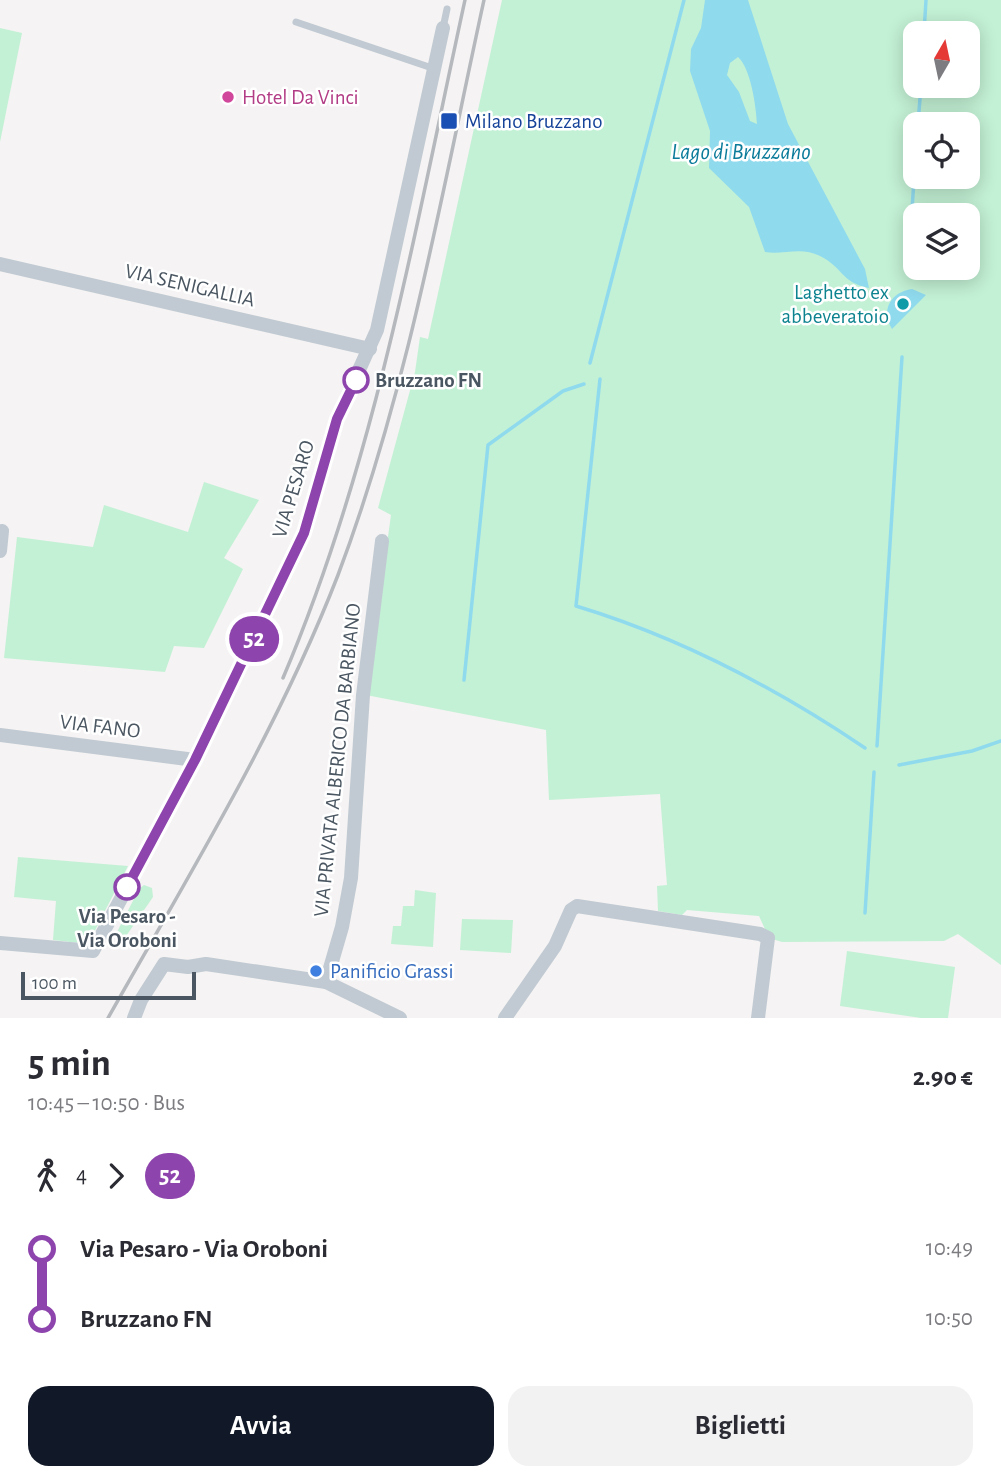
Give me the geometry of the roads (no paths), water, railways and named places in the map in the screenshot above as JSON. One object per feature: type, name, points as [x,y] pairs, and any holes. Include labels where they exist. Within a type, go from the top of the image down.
[{"type":"street","name":"VIA PESARO","points":[[0,943],[93,951],[195,760],[304,533],[337,419],[377,330],[443,28]]},
{"type":"street","name":"VIA SENIGALLIA","points":[[0,264],[370,349]]},
{"type":"street","points":[[0,551],[2,531]]},
{"type":"street","name":"VIA PRIVATA ALBERICO DA BARBIANO","points":[[326,982],[342,928],[351,878],[363,695],[382,541]]},
{"type":"street","name":"VIA FANO","points":[[0,735],[195,760]]},
{"type":"street","points":[[505,1018],[555,946],[571,910],[577,906],[760,934],[768,938],[758,1018]]},
{"type":"street","points":[[134,1018],[141,999],[164,964],[188,967],[205,964],[326,982],[395,1018]]},
{"type":"lane","name":"VIA PESARO","points":[[443,28],[447,9]]},
{"type":"lane","points":[[296,22],[436,69]]},
{"type":"water","name":"Lago di Bruzzano","points":[[705,0],[748,0],[788,124],[865,269],[869,288],[852,282],[834,265],[813,253],[765,252],[749,207],[709,168],[710,131],[690,71],[691,49],[701,28]],"holes":[[[738,57],[752,88],[757,124],[750,121],[739,92],[727,75],[730,63]]]},
{"type":"water","points":[[912,289],[926,295],[892,329],[887,315],[890,303],[898,294]]},
{"type":"waterway","points":[[590,363],[684,0]]},
{"type":"waterway","points":[[925,21],[926,0]]},
{"type":"waterway","points":[[919,112],[920,98]]},
{"type":"waterway","points":[[912,203],[913,189]]},
{"type":"waterway","points":[[877,746],[902,357]]},
{"type":"waterway","points":[[600,379],[576,606],[652,633],[726,666],[797,705],[865,748]]},
{"type":"waterway","points":[[464,680],[488,445],[563,391],[584,384]]},
{"type":"waterway","points":[[899,765],[972,751],[1001,741]]},
{"type":"waterway","points":[[865,913],[874,772]]},
{"type":"railway","points":[[283,678],[315,596],[368,429],[410,258],[465,0]]},
{"type":"railway","points":[[108,1018],[260,745],[314,633],[338,575],[363,505],[404,362],[438,218],[484,0]]},
{"type":"place","name":"Hotel Da Vinci","points":[[228,97]]},
{"type":"place","name":"Milano Bruzzano","points":[[449,121]]},
{"type":"place","name":"Laghetto ex abbeveratoio","points":[[903,304]]},
{"type":"place","name":"Bruzzano FN","points":[[356,380]]},
{"type":"place","name":"Via Pesaro - Via Oroboni","points":[[127,887]]},
{"type":"place","name":"Panificio Grassi","points":[[316,971]]}]
